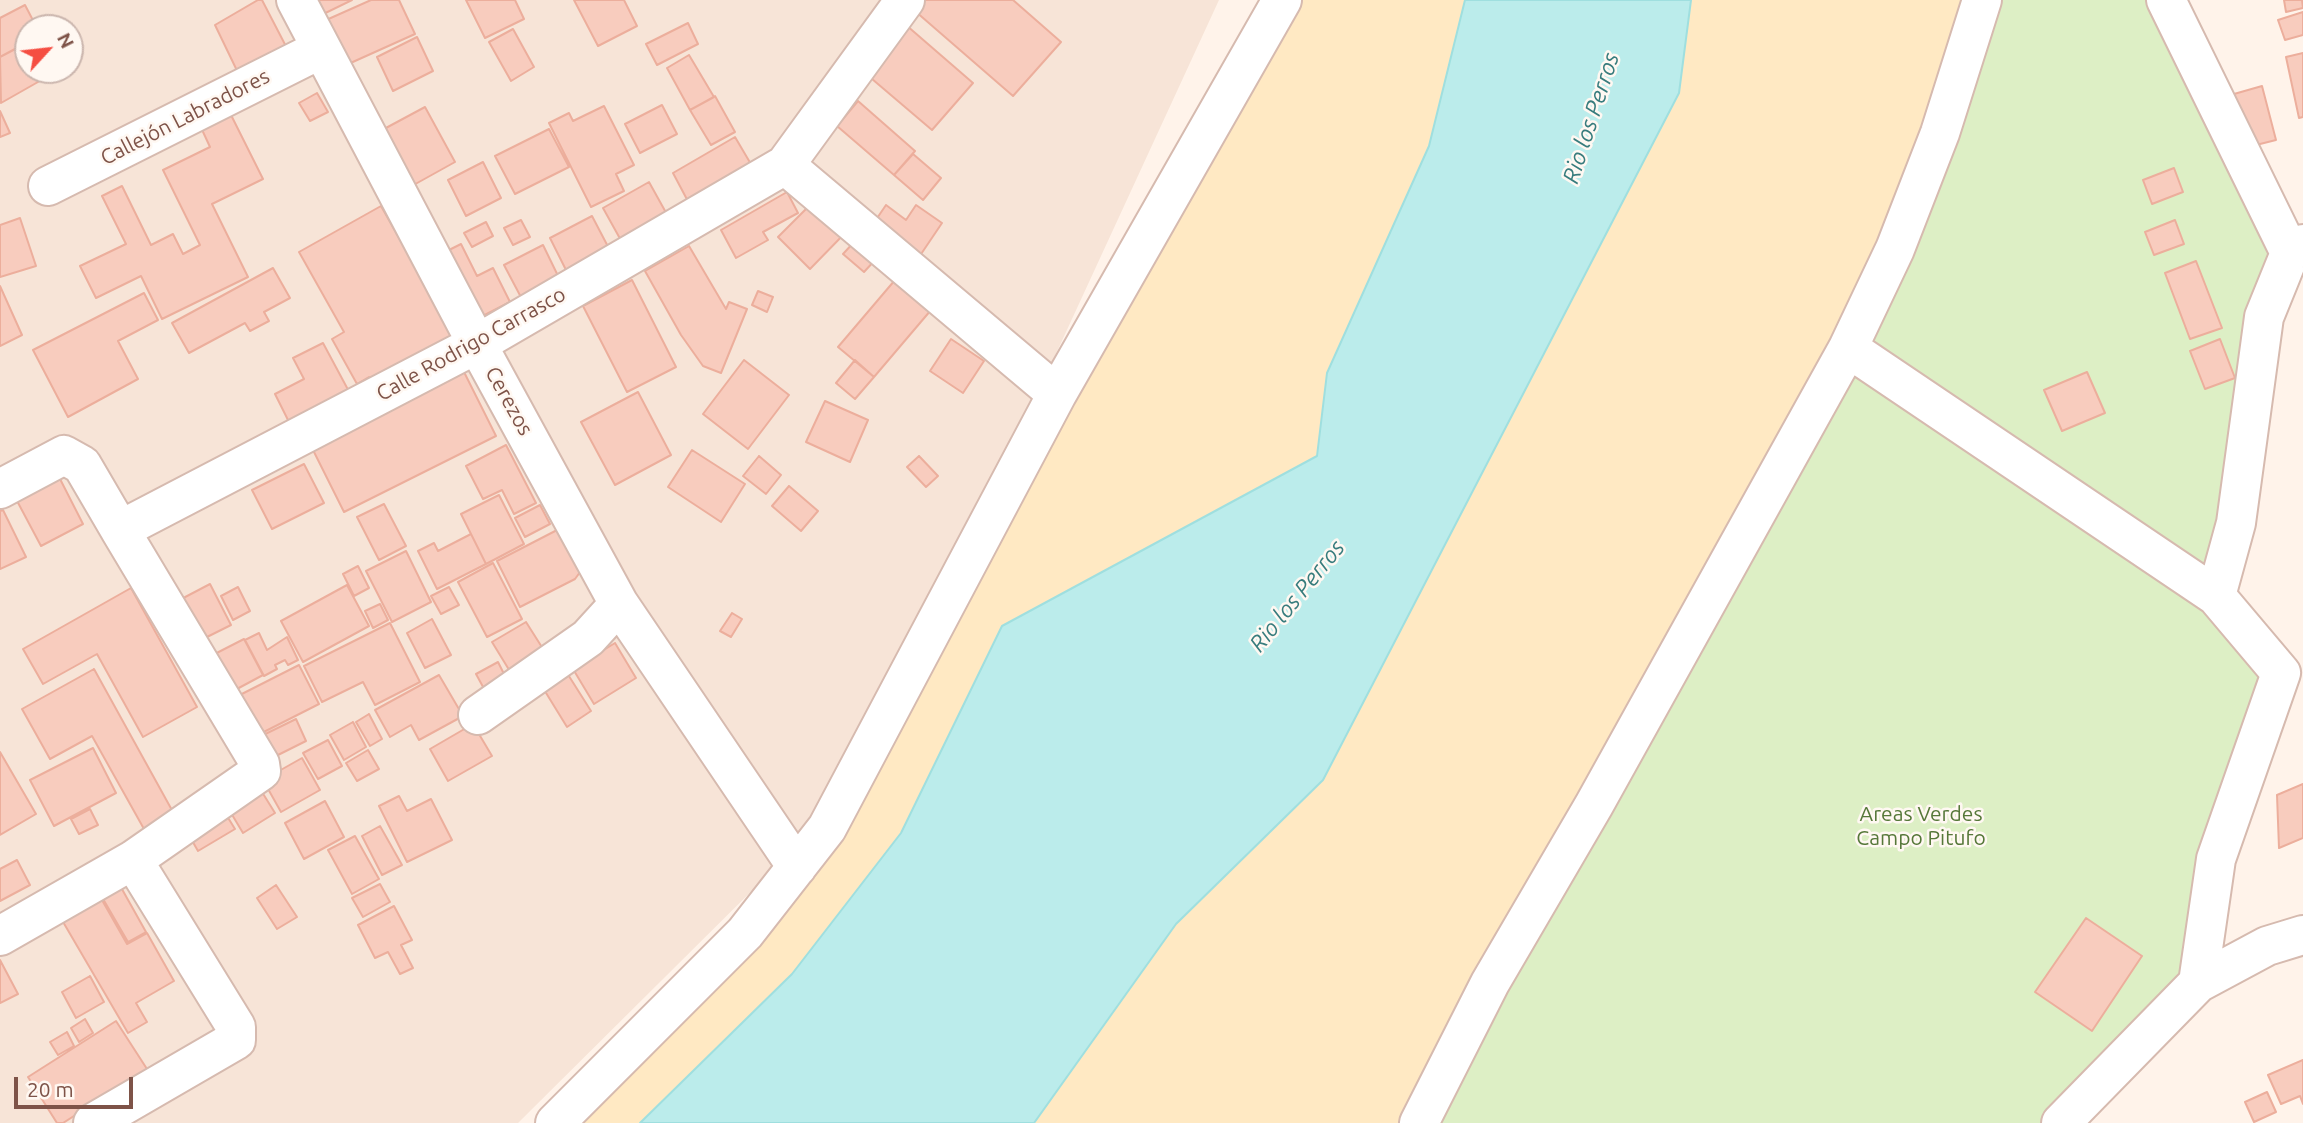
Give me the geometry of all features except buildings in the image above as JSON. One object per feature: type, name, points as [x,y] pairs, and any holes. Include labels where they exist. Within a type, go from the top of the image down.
[{"type":"street","name":"Cerezos","points":[[296,0],[477,344],[619,604],[797,867]]},
{"type":"street","name":"Calle Rodrigo Carrasco","points":[[120,530],[477,344],[785,165],[905,0]]},
{"type":"street","points":[[555,1123],[745,933],[827,828],[1057,394],[1282,0]]},
{"type":"street","points":[[1419,1123],[1490,983],[1594,804],[1847,348],[1895,249],[1940,133],[1982,0]]},
{"type":"street","points":[[2166,0],[2296,248],[2264,317],[2236,523],[2216,596]]},
{"type":"street","name":"Callejón Labradores","points":[[48,186],[321,49]]},
{"type":"street","points":[[785,165],[1057,394]]},
{"type":"street","points":[[1847,348],[2216,596],[2292,672],[2216,859],[2198,983]]},
{"type":"street","points":[[0,489],[64,455],[82,465],[260,764],[261,771],[133,860],[0,936]]},
{"type":"street","points":[[478,715],[588,638],[619,604]]},
{"type":"street","points":[[93,1123],[236,1040],[236,1027],[133,860]]},
{"type":"street","points":[[2061,1123],[2198,983],[2267,946],[2303,934]]},
{"type":"shaded area","points":[[0,0],[1219,0],[995,486],[806,837],[518,1123],[0,1123]]},
{"type":"green space","name":"Areas Verdes Campo Pitufo","points":[[1982,0],[2166,0],[2290,253],[2216,596],[2281,673],[2198,983],[2061,1123],[1419,1123]]},
{"type":"sand","points":[[1282,0],[1982,0],[1940,133],[1419,1123],[555,1123],[745,933]]},
{"type":"water","name":"Rio los Perros","points":[[1465,0],[1691,0],[1679,93],[1323,780],[1176,924],[1034,1123],[640,1123],[792,974],[901,833],[1002,626],[1317,456],[1327,373],[1429,146]]}]
